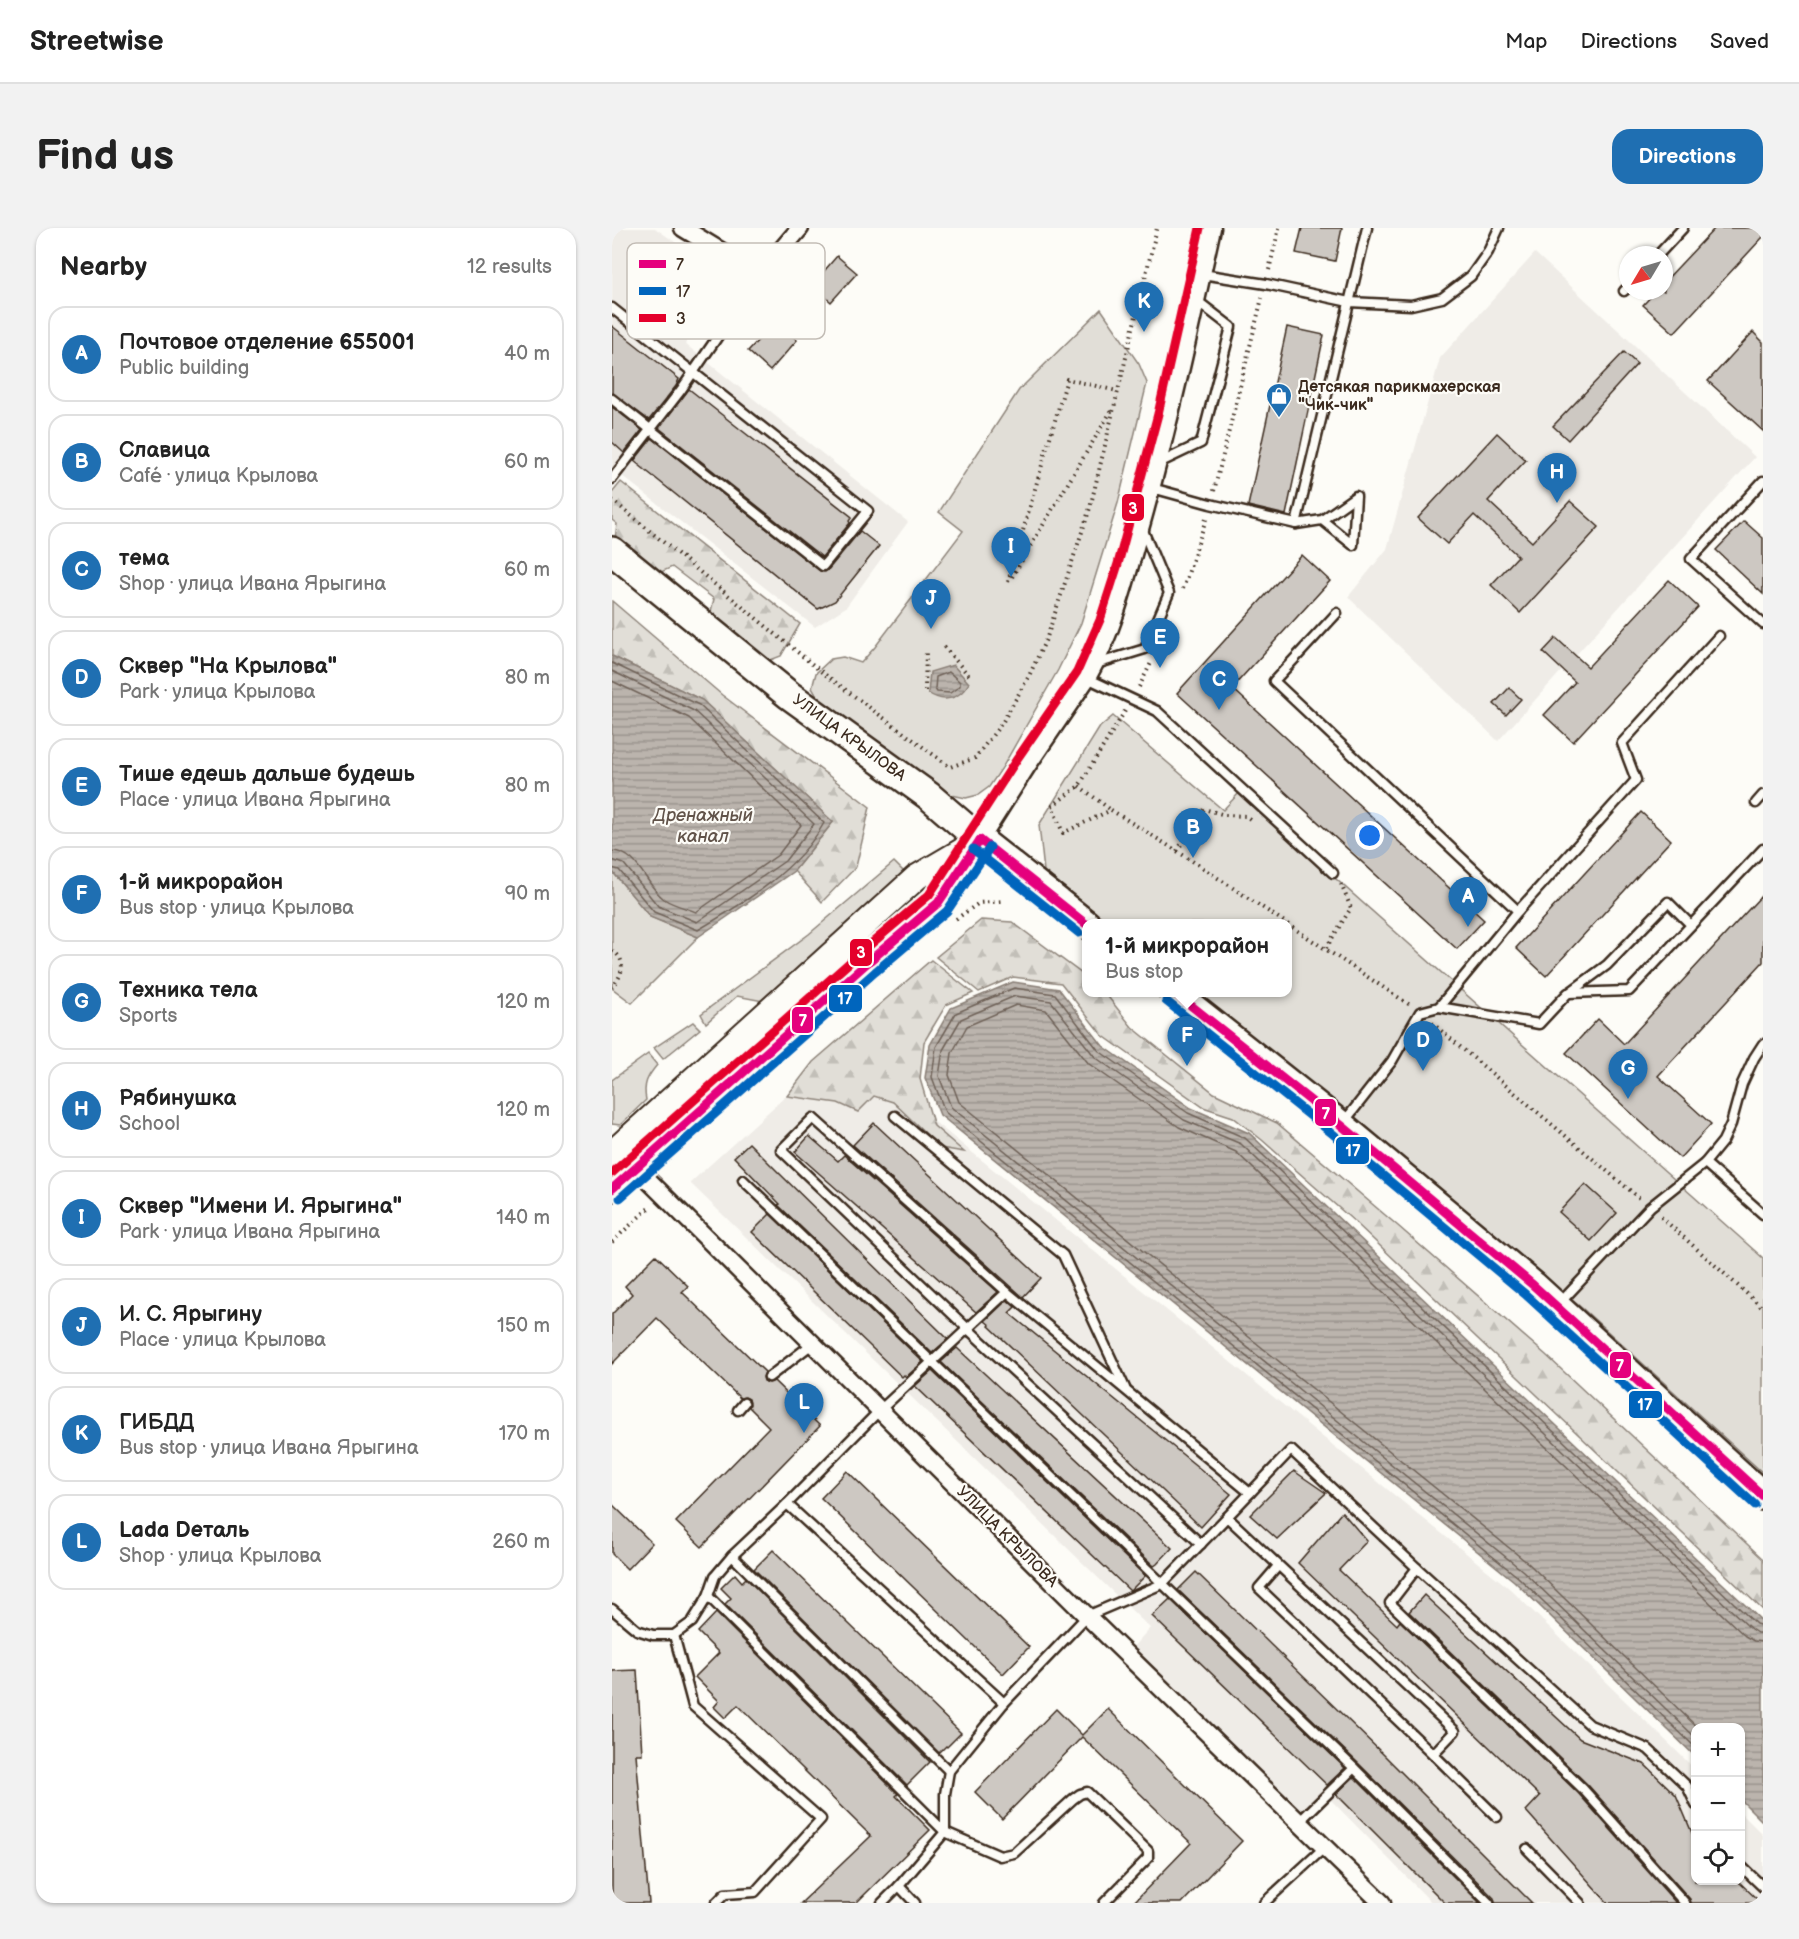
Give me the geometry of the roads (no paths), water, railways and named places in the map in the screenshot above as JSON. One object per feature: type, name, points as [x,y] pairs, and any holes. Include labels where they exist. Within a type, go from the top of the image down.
[{"type":"main road","name":"УЛИЦА КРЫЛОВА","points":[[612,551],[789,695],[929,796],[980,840],[1082,921]]},
{"type":"main road","points":[[1178,997],[1341,1125],[1557,1307],[1763,1496]]},
{"type":"street","points":[[683,228],[708,243]]},
{"type":"street","points":[[787,243],[800,228]]},
{"type":"street","points":[[612,1189],[938,903],[1091,671],[1119,606],[1152,488],[1212,228]]},
{"type":"street","points":[[613,1150],[916,877],[980,840]]},
{"type":"street","name":"УЛИЦА КРЫЛОВА","points":[[636,1168],[1087,1616],[1382,1903]]},
{"type":"lane","points":[[1296,524],[1367,228]]},
{"type":"lane","points":[[1202,274],[1266,284],[1349,302],[1411,306],[1442,298],[1471,276],[1488,252],[1499,228]]},
{"type":"lane","points":[[1666,246],[1683,228]]},
{"type":"lane","points":[[1158,464],[1201,443],[1231,327],[1196,300]]},
{"type":"lane","points":[[612,308],[627,320]]},
{"type":"lane","points":[[612,399],[823,566],[868,511],[652,339]]},
{"type":"lane","points":[[612,479],[716,339]]},
{"type":"lane","points":[[1763,481],[1691,559],[1763,624]]},
{"type":"lane","points":[[1152,488],[1296,524],[1322,520],[1356,496],[1353,545],[1322,520]]},
{"type":"lane","points":[[1091,671],[1145,649],[1169,593],[1141,526]]},
{"type":"lane","points":[[1337,613],[1274,681],[1518,911]]},
{"type":"lane","points":[[1439,1007],[1518,911],[1636,780],[1622,743],[1719,636]]},
{"type":"lane","points":[[1091,671],[1132,699],[1157,711],[1334,876]]},
{"type":"lane","points":[[1756,803],[1763,795]]},
{"type":"lane","points":[[1568,993],[1629,991],[1763,849]]},
{"type":"lane","points":[[1341,1125],[1392,1061],[1420,1012],[1439,1007],[1539,1024],[1568,993],[1607,964],[1668,902],[1691,925]]},
{"type":"lane","points":[[1557,1307],[1650,1207],[1705,1162],[1723,1141],[1731,1124],[1742,1084],[1763,1044]]},
{"type":"lane","points":[[895,1116],[1063,1255],[1126,1391]]},
{"type":"lane","points":[[1201,1544],[968,1329],[781,1150],[813,1118],[1007,1292],[1250,1493]]},
{"type":"lane","points":[[1705,1162],[1763,1214]]},
{"type":"lane","points":[[743,1180],[1353,1768],[1489,1903]]},
{"type":"lane","points":[[612,1609],[637,1630],[653,1635],[674,1635],[692,1622],[708,1596],[715,1576],[732,1556],[879,1411],[1007,1292]]},
{"type":"lane","points":[[769,1377],[812,1344]]},
{"type":"lane","points":[[882,1903],[945,1832],[945,1794],[949,1771],[1004,1703],[1087,1616],[1162,1584],[1292,1450],[1417,1568],[1590,1725],[1648,1749],[1687,1786],[1691,1796]]},
{"type":"lane","points":[[787,1504],[1004,1703]]},
{"type":"lane","points":[[1227,1517],[1455,1731],[1433,1754]]},
{"type":"lane","points":[[732,1556],[949,1771]]},
{"type":"lane","points":[[1278,1566],[1259,1588],[1497,1817]]},
{"type":"lane","points":[[1417,1568],[1390,1603],[1584,1789],[1685,1903]]},
{"type":"lane","points":[[708,1596],[945,1832],[1000,1856],[1014,1854],[1073,1798],[1088,1792],[1148,1851],[1148,1858],[1104,1903]]},
{"type":"lane","points":[[674,1635],[693,1706],[821,1819],[755,1892],[725,1894],[716,1903]]},
{"type":"lane","points":[[1299,1822],[1353,1768]]},
{"type":"lane","points":[[1264,1903],[1325,1847]]},
{"type":"lane","points":[[1527,1849],[1580,1903]]},
{"type":"lane","points":[[1745,1870],[1763,1887]]},
{"type":"lane","points":[[899,1886],[915,1903]]},
{"type":"water","name":"Дренажный канал","points":[[612,656],[702,700],[833,822],[794,871],[698,937],[650,917],[612,871]]},
{"type":"water","points":[[953,665],[969,683],[961,693],[946,699],[928,693],[930,672]]},
{"type":"water","points":[[1013,982],[1059,989],[1103,1046],[1191,1108],[1249,1133],[1763,1622],[1763,1822],[1745,1804],[1745,1723],[1691,1723],[1691,1752],[1514,1581],[940,1115],[925,1078],[930,1045],[951,1008]]},
{"type":"place","name":"ГИБДД","points":[[1144,332]]},
{"type":"place","name":"Детсякая парикмахерская \"Чик-чик\"","points":[[1279,419]]},
{"type":"place","name":"Рябинушка","points":[[1557,503]]},
{"type":"place","name":"Сквер \"Имени И. Ярыгина\"","points":[[1011,577]]},
{"type":"place","name":"И. С. Ярыгину","points":[[931,629]]},
{"type":"place","name":"Тише едешь дальше будешь","points":[[1160,668]]},
{"type":"place","name":"тема","points":[[1219,710]]},
{"type":"place","name":"Славица","points":[[1193,858]]},
{"type":"place","name":"Почтовое отделение 655001","points":[[1468,927]]},
{"type":"place","name":"1-й микрорайон","points":[[1187,1066]]},
{"type":"place","name":"Сквер \"На Крылова\"","points":[[1423,1071]]},
{"type":"place","name":"Техника тела","points":[[1628,1099]]},
{"type":"place","name":"Lada Dеталь","points":[[804,1433]]}]
